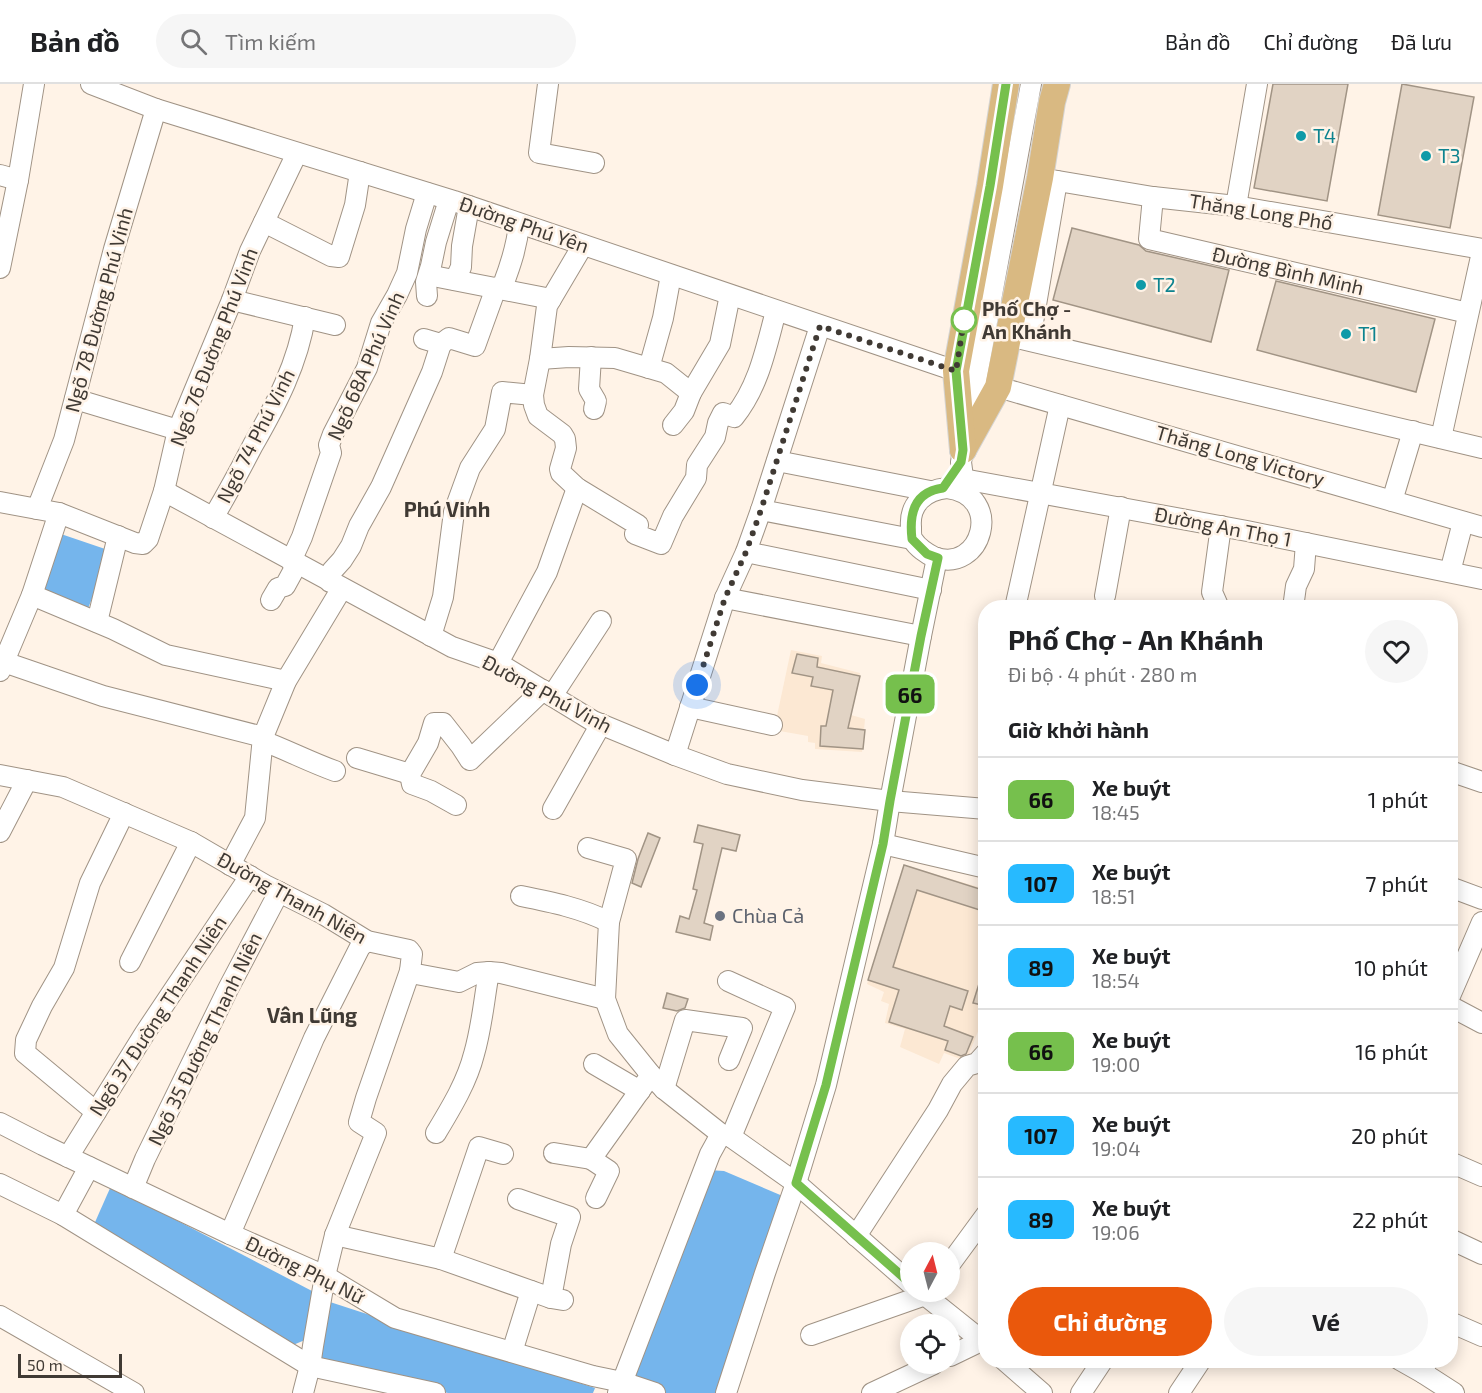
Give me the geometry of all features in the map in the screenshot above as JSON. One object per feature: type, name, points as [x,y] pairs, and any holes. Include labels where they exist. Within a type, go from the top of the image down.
[{"type":"main road","points":[[963,471],[956,371],[1006,84]]},
{"type":"main road","points":[[963,471],[1019,338],[1049,180],[1052,102],[1057,84]]},
{"type":"street","points":[[0,268],[9,177],[34,84]]},
{"type":"street","name":"Đường Phú Yên","points":[[93,84],[156,109],[469,206],[956,371]]},
{"type":"street","points":[[548,84],[539,153],[594,164]]},
{"type":"street","points":[[761,510],[912,539],[927,554],[938,558],[948,559],[967,553],[980,537],[982,517],[972,499],[963,471],[1031,84]]},
{"type":"street","points":[[1236,206],[1257,84]]},
{"type":"street","name":"Ngõ 78 Đường Phú Vinh","points":[[37,509],[64,440],[114,249],[156,109]]},
{"type":"street","name":"Ngõ 76 Đường Phú Vinh","points":[[118,536],[143,544],[148,539],[164,491],[178,430],[250,251],[297,153]]},
{"type":"street","points":[[264,222],[322,252],[339,257],[355,205],[360,172]]},
{"type":"street","name":"Thăng Long Phố","points":[[1049,180],[1153,197],[1236,206],[1482,250]]},
{"type":"street","name":"Ngõ 68A Phú Vinh","points":[[271,600],[278,588],[285,586],[331,453],[329,445],[333,434],[367,368],[381,324],[407,273],[426,193]]},
{"type":"street","name":"Đường Bình Minh","points":[[1153,197],[1149,239],[1468,313]]},
{"type":"street","points":[[427,296],[426,282],[449,200]]},
{"type":"street","points":[[469,206],[461,267],[447,278],[551,299]]},
{"type":"street","points":[[230,865],[255,818],[263,739],[286,681],[336,585],[332,571],[351,546],[412,421],[432,372],[433,341],[448,338],[475,346],[496,288],[503,285],[510,268],[517,245],[519,224]]},
{"type":"street","points":[[583,245],[547,306],[533,395],[534,405],[538,416],[562,434],[565,439],[566,448],[561,473],[577,488],[638,525],[635,534],[661,544],[673,516],[696,478],[697,465],[716,437],[718,423],[723,412],[734,417],[749,395],[765,355],[776,311]]},
{"type":"street","points":[[1441,438],[1482,250]]},
{"type":"street","points":[[649,368],[663,318],[671,275]]},
{"type":"street","points":[[673,425],[684,411],[691,393],[720,344],[730,295]]},
{"type":"street","points":[[232,300],[335,324]]},
{"type":"street","name":"Ngõ 74 Phú Vinh","points":[[213,519],[277,401],[294,363],[302,335],[304,317]]},
{"type":"street","points":[[675,755],[725,598],[746,552],[761,510],[820,326]]},
{"type":"street","points":[[1019,338],[1482,448]]},
{"type":"street","points":[[591,357],[589,388],[596,401],[594,409]]},
{"type":"street","points":[[540,359],[615,358],[666,373],[691,393]]},
{"type":"street","name":"Thăng Long Victory","points":[[998,387],[1482,527]]},
{"type":"street","points":[[431,636],[443,597],[454,512],[470,468],[495,429],[502,392],[533,395]]},
{"type":"street","points":[[75,399],[178,430]]},
{"type":"street","points":[[1017,600],[1060,405]]},
{"type":"street","points":[[1392,501],[1413,431]]},
{"type":"street","name":"Đường An Thọ 1","points":[[777,461],[936,490],[955,489],[963,471],[1040,493],[1221,526],[1482,579]]},
{"type":"street","points":[[912,539],[911,519],[917,503],[963,471]]},
{"type":"street","points":[[498,663],[547,572],[577,488]]},
{"type":"street","name":"Đường Phú Vinh","points":[[164,491],[452,647],[498,663],[593,722],[675,755],[728,774],[802,790],[890,801],[978,808]]},
{"type":"street","points":[[0,502],[59,513],[118,536],[97,622]]},
{"type":"street","points":[[1106,596],[1121,507]]},
{"type":"street","points":[[59,513],[32,595],[2,666],[102,696],[263,739],[305,760],[335,771]]},
{"type":"street","points":[[1450,572],[1463,522]]},
{"type":"street","points":[[1216,600],[1212,592],[1221,526]]},
{"type":"street","points":[[1294,600],[1296,586],[1304,569],[1306,543]]},
{"type":"street","points":[[746,552],[931,590]]},
{"type":"street","points":[[726,1393],[826,1085],[883,844],[921,636],[938,558]]},
{"type":"street","points":[[32,595],[97,622],[166,655],[286,681]]},
{"type":"street","points":[[725,598],[921,636]]},
{"type":"street","points":[[456,805],[431,791],[412,784],[410,774],[428,743],[434,723],[443,723],[470,760],[547,693],[600,621]]},
{"type":"street","points":[[690,706],[772,725]]},
{"type":"street","points":[[553,809],[601,724]]},
{"type":"street","points":[[357,758],[410,774]]},
{"type":"street","points":[[1458,774],[1482,782]]},
{"type":"street","name":"Đường Thanh Niên","points":[[0,775],[63,788],[191,842],[323,914],[367,941],[409,950],[412,954],[410,971]]},
{"type":"street","points":[[0,832],[27,780]]},
{"type":"street","points":[[96,1112],[25,1053],[26,1040],[64,968],[90,883],[124,813]]},
{"type":"street","points":[[130,962],[191,842]]},
{"type":"street","points":[[883,844],[978,866]]},
{"type":"street","points":[[588,848],[626,859],[609,922],[605,999],[618,1034],[652,1085]]},
{"type":"street","name":"Ngõ 37 Đường Thanh Niên","points":[[68,1157],[145,1034],[250,876]]},
{"type":"street","points":[[1458,890],[1482,899]]},
{"type":"street","name":"Ngõ 35 Đường Thanh Niên","points":[[134,1188],[145,1159],[222,999],[279,892]]},
{"type":"street","points":[[521,896],[561,904],[594,914],[609,922]]},
{"type":"street","points":[[1458,978],[1482,922]]},
{"type":"street","points":[[230,1234],[314,1038],[360,947],[367,941]]},
{"type":"street","points":[[303,1393],[335,1235],[376,1133],[360,1122],[366,1098],[410,971],[423,976],[456,982],[477,973],[501,973],[605,999]]},
{"type":"street","points":[[436,1133],[455,1101],[474,1056],[489,972]]},
{"type":"street","points":[[620,1387],[706,1164],[726,1135],[786,1007],[728,981]]},
{"type":"street","points":[[1458,1010],[1482,1023]]},
{"type":"street","points":[[591,1159],[652,1085],[685,1020],[742,1028],[729,1060]]},
{"type":"street","points":[[856,1236],[938,1110],[952,1084],[967,1066],[978,1062]]},
{"type":"street","points":[[594,1064],[652,1085],[726,1135],[796,1183],[900,1273]]},
{"type":"street","name":"Đường Phụ Nữ","points":[[0,1123],[230,1234],[325,1276],[395,1318],[593,1376],[620,1387],[655,1393]]},
{"type":"street","points":[[441,1259],[478,1147],[503,1154]]},
{"type":"street","points":[[554,1153],[591,1159],[609,1171],[597,1198]]},
{"type":"street","points":[[1458,1166],[1482,1176]]},
{"type":"street","points":[[63,1215],[89,1167]]},
{"type":"street","points":[[0,1184],[63,1215],[310,1366],[435,1393]]},
{"type":"street","points":[[335,1235],[441,1259],[557,1299],[561,1244],[570,1217],[518,1199]]},
{"type":"street","points":[[960,1250],[978,1226]]},
{"type":"street","points":[[1458,1243],[1482,1254]]},
{"type":"street","points":[[512,1352],[531,1291]]},
{"type":"street","points":[[811,1335],[900,1299]]},
{"type":"street","points":[[935,1302],[978,1338]]},
{"type":"street","points":[[0,1316],[134,1393]]},
{"type":"street","points":[[1458,1326],[1482,1336]]},
{"type":"street","points":[[960,1352],[978,1344]]},
{"type":"street","points":[[1012,1368],[1029,1388]]},
{"type":"street","points":[[1081,1393],[1098,1368]]},
{"type":"street","points":[[1179,1393],[1196,1368]]},
{"type":"street","points":[[1426,1368],[1454,1393]]},
{"type":"street","points":[[872,1393],[913,1374]]},
{"type":"shaded area","points":[[791,650],[822,656],[821,663],[860,673],[851,715],[865,719],[862,752],[815,749],[815,743],[808,742],[808,736],[774,730]]},
{"type":"shaded area","points":[[904,865],[978,887],[978,1031],[966,1061],[944,1053],[939,1064],[900,1047],[905,1029],[885,1023],[889,1004],[881,1001],[884,992],[867,984]]},
{"type":"water","points":[[58,533],[111,551],[85,616],[36,594]]},
{"type":"water","points":[[708,1170],[724,1171],[785,1197],[719,1393],[654,1393],[631,1386]]},
{"type":"water","points":[[111,1186],[312,1291],[305,1340],[293,1345],[92,1229]]},
{"type":"water","points":[[330,1302],[595,1388],[593,1393],[448,1393],[333,1367],[320,1359]]},
{"type":"building","name":"T4","points":[[1273,84],[1348,84],[1327,201],[1254,188]]},
{"type":"building","name":"T3","points":[[1402,84],[1474,97],[1450,228],[1378,215]]},
{"type":"building","name":"T2","points":[[1072,228],[1139,245],[1146,251],[1229,270],[1211,342],[1053,300]]},
{"type":"building","name":"T1","points":[[1276,281],[1435,319],[1416,392],[1257,350]]},
{"type":"building","points":[[797,654],[818,658],[817,667],[860,676],[848,728],[865,730],[863,749],[820,746],[821,726],[826,726],[833,690],[811,686],[813,677],[792,673]]},
{"type":"building","points":[[698,825],[740,835],[736,851],[722,848],[704,923],[713,926],[710,940],[676,932],[680,916],[689,919],[697,890],[693,889],[703,844],[694,842]]},
{"type":"building","points":[[648,833],[660,838],[641,887],[632,883]]},
{"type":"building","points":[[904,865],[978,888],[978,909],[917,890],[893,967],[968,991],[962,1010],[950,1006],[944,1026],[973,1037],[966,1054],[961,1056],[945,1050],[948,1041],[889,1022],[899,990],[868,980]]},
{"type":"building","points":[[978,987],[978,1004],[973,1003]]},
{"type":"building","points":[[667,993],[688,999],[685,1008],[677,1011],[663,1008]]},
{"type":"bus line","name":"66","points":[[900,1274],[796,1183],[826,1085],[883,844],[921,636],[938,558],[927,554],[912,539],[913,510],[923,496],[930,491],[943,488],[961,462],[963,450],[956,371],[1006,84]]},
{"type":"place","name":"T4","points":[[1301,136]]},
{"type":"place","name":"T3","points":[[1426,156]]},
{"type":"place","name":"T2","points":[[1141,285]]},
{"type":"place","name":"Phố Chợ - An Khánh","points":[[964,320]]},
{"type":"place","name":"T1","points":[[1346,334]]},
{"type":"place","name":"Chùa Cả","points":[[720,916]]},
{"type":"district","name":"Phú Vinh","points":[[447,510]]},
{"type":"district","name":"Vân Lũng","points":[[312,1016]]},
{"type":"route","points":[[697,685],[725,598],[746,552],[761,510],[820,326],[956,371],[964,320]]}]
